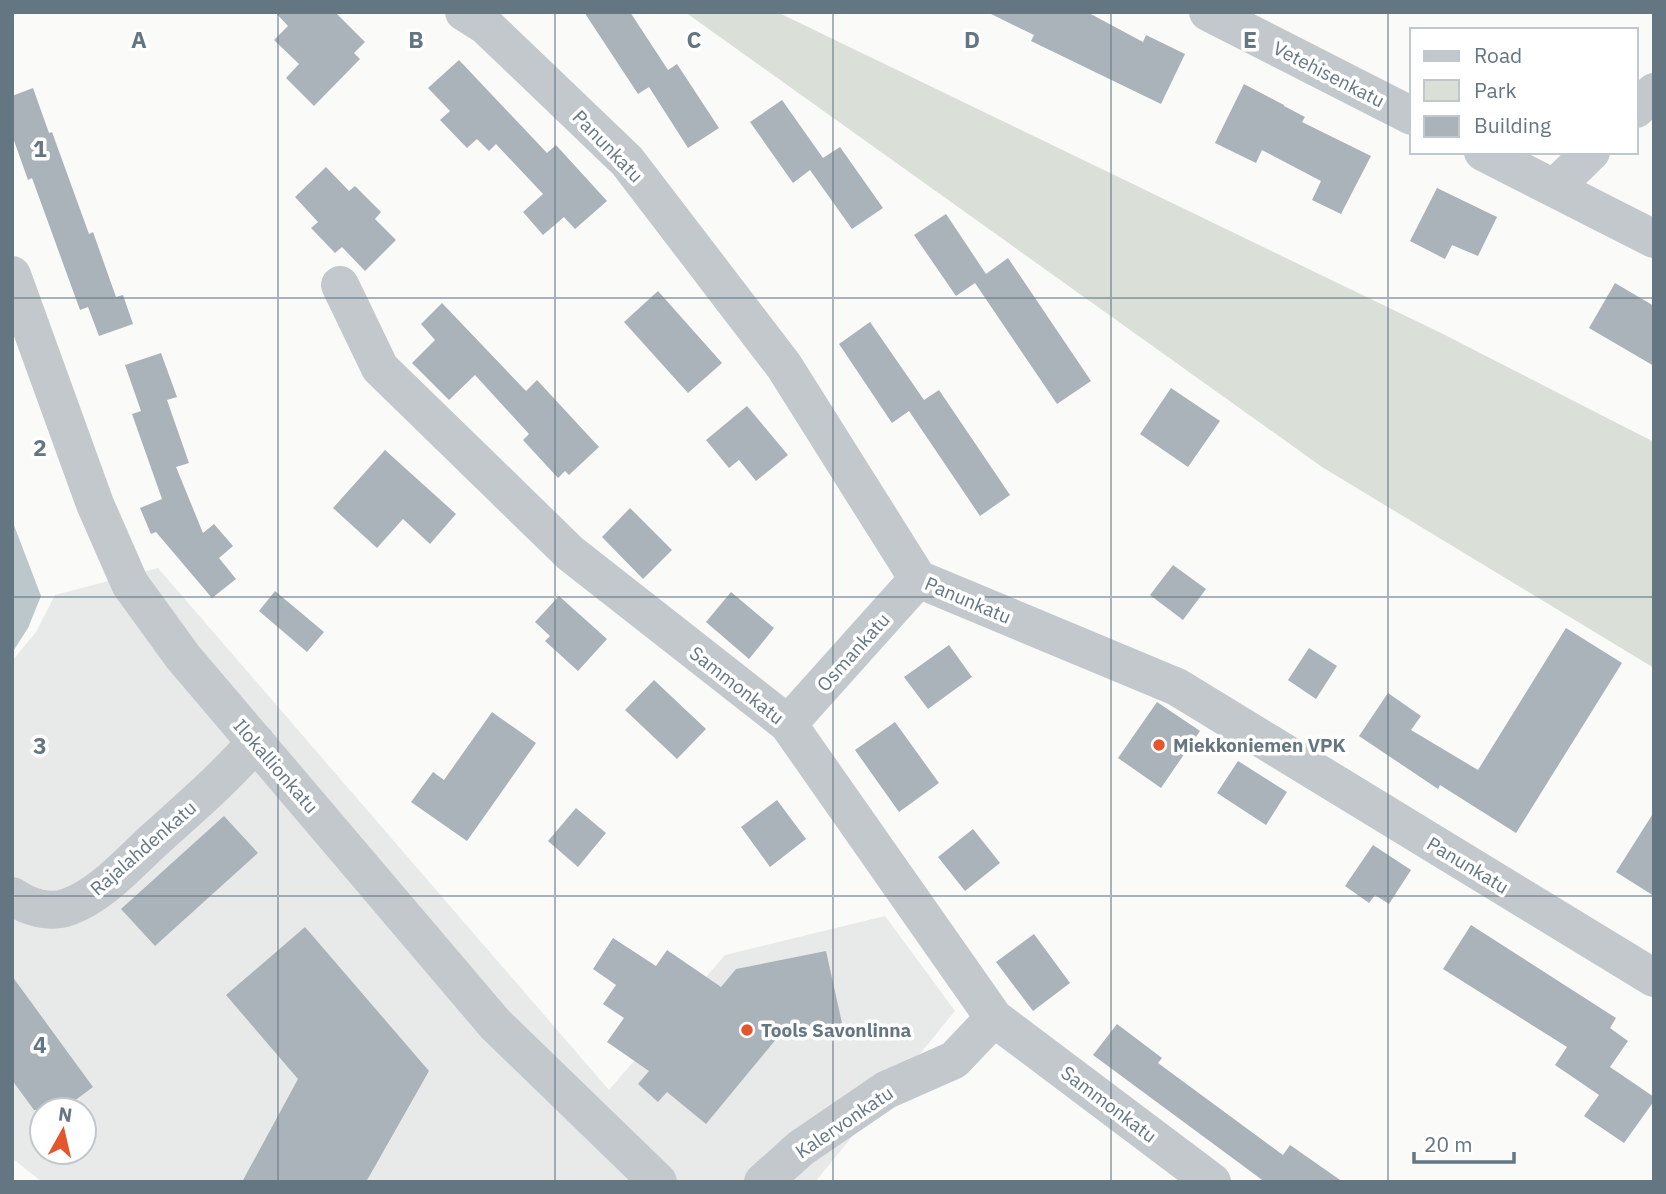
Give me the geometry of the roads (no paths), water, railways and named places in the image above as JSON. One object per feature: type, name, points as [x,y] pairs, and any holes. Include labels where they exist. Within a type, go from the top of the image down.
[{"type":"street","name":"Panunkatu","points":[[464,12],[486,26],[627,161],[784,366],[918,579],[1177,687],[1654,978]]},
{"type":"street","name":"Vetehisenkatu","points":[[1209,12],[1410,115]]},
{"type":"street","points":[[1638,106],[1654,92]]},
{"type":"street","points":[[1487,154],[1654,239]]},
{"type":"street","points":[[1554,188],[1589,154]]},
{"type":"street","name":"Ilokallionkatu","points":[[12,275],[95,504],[130,584],[183,657],[495,1024],[658,1182]]},
{"type":"street","name":"Sammonkatu","points":[[340,285],[380,368],[570,553],[788,724],[994,1018],[1212,1182]]},
{"type":"street","name":"Osmankatu","points":[[788,724],[918,579]]},
{"type":"street","name":"Rajalahdenkatu","points":[[12,896],[24,904],[45,910],[66,908],[95,893],[232,769],[256,742]]},
{"type":"street","name":"Kalervonkatu","points":[[763,1182],[801,1148],[886,1090],[954,1060],[994,1018]]},
{"type":"place","name":"Miekkoniemen VPK","points":[[1159,745]]},
{"type":"place","name":"Tools Savonlinna","points":[[747,1030]]}]
